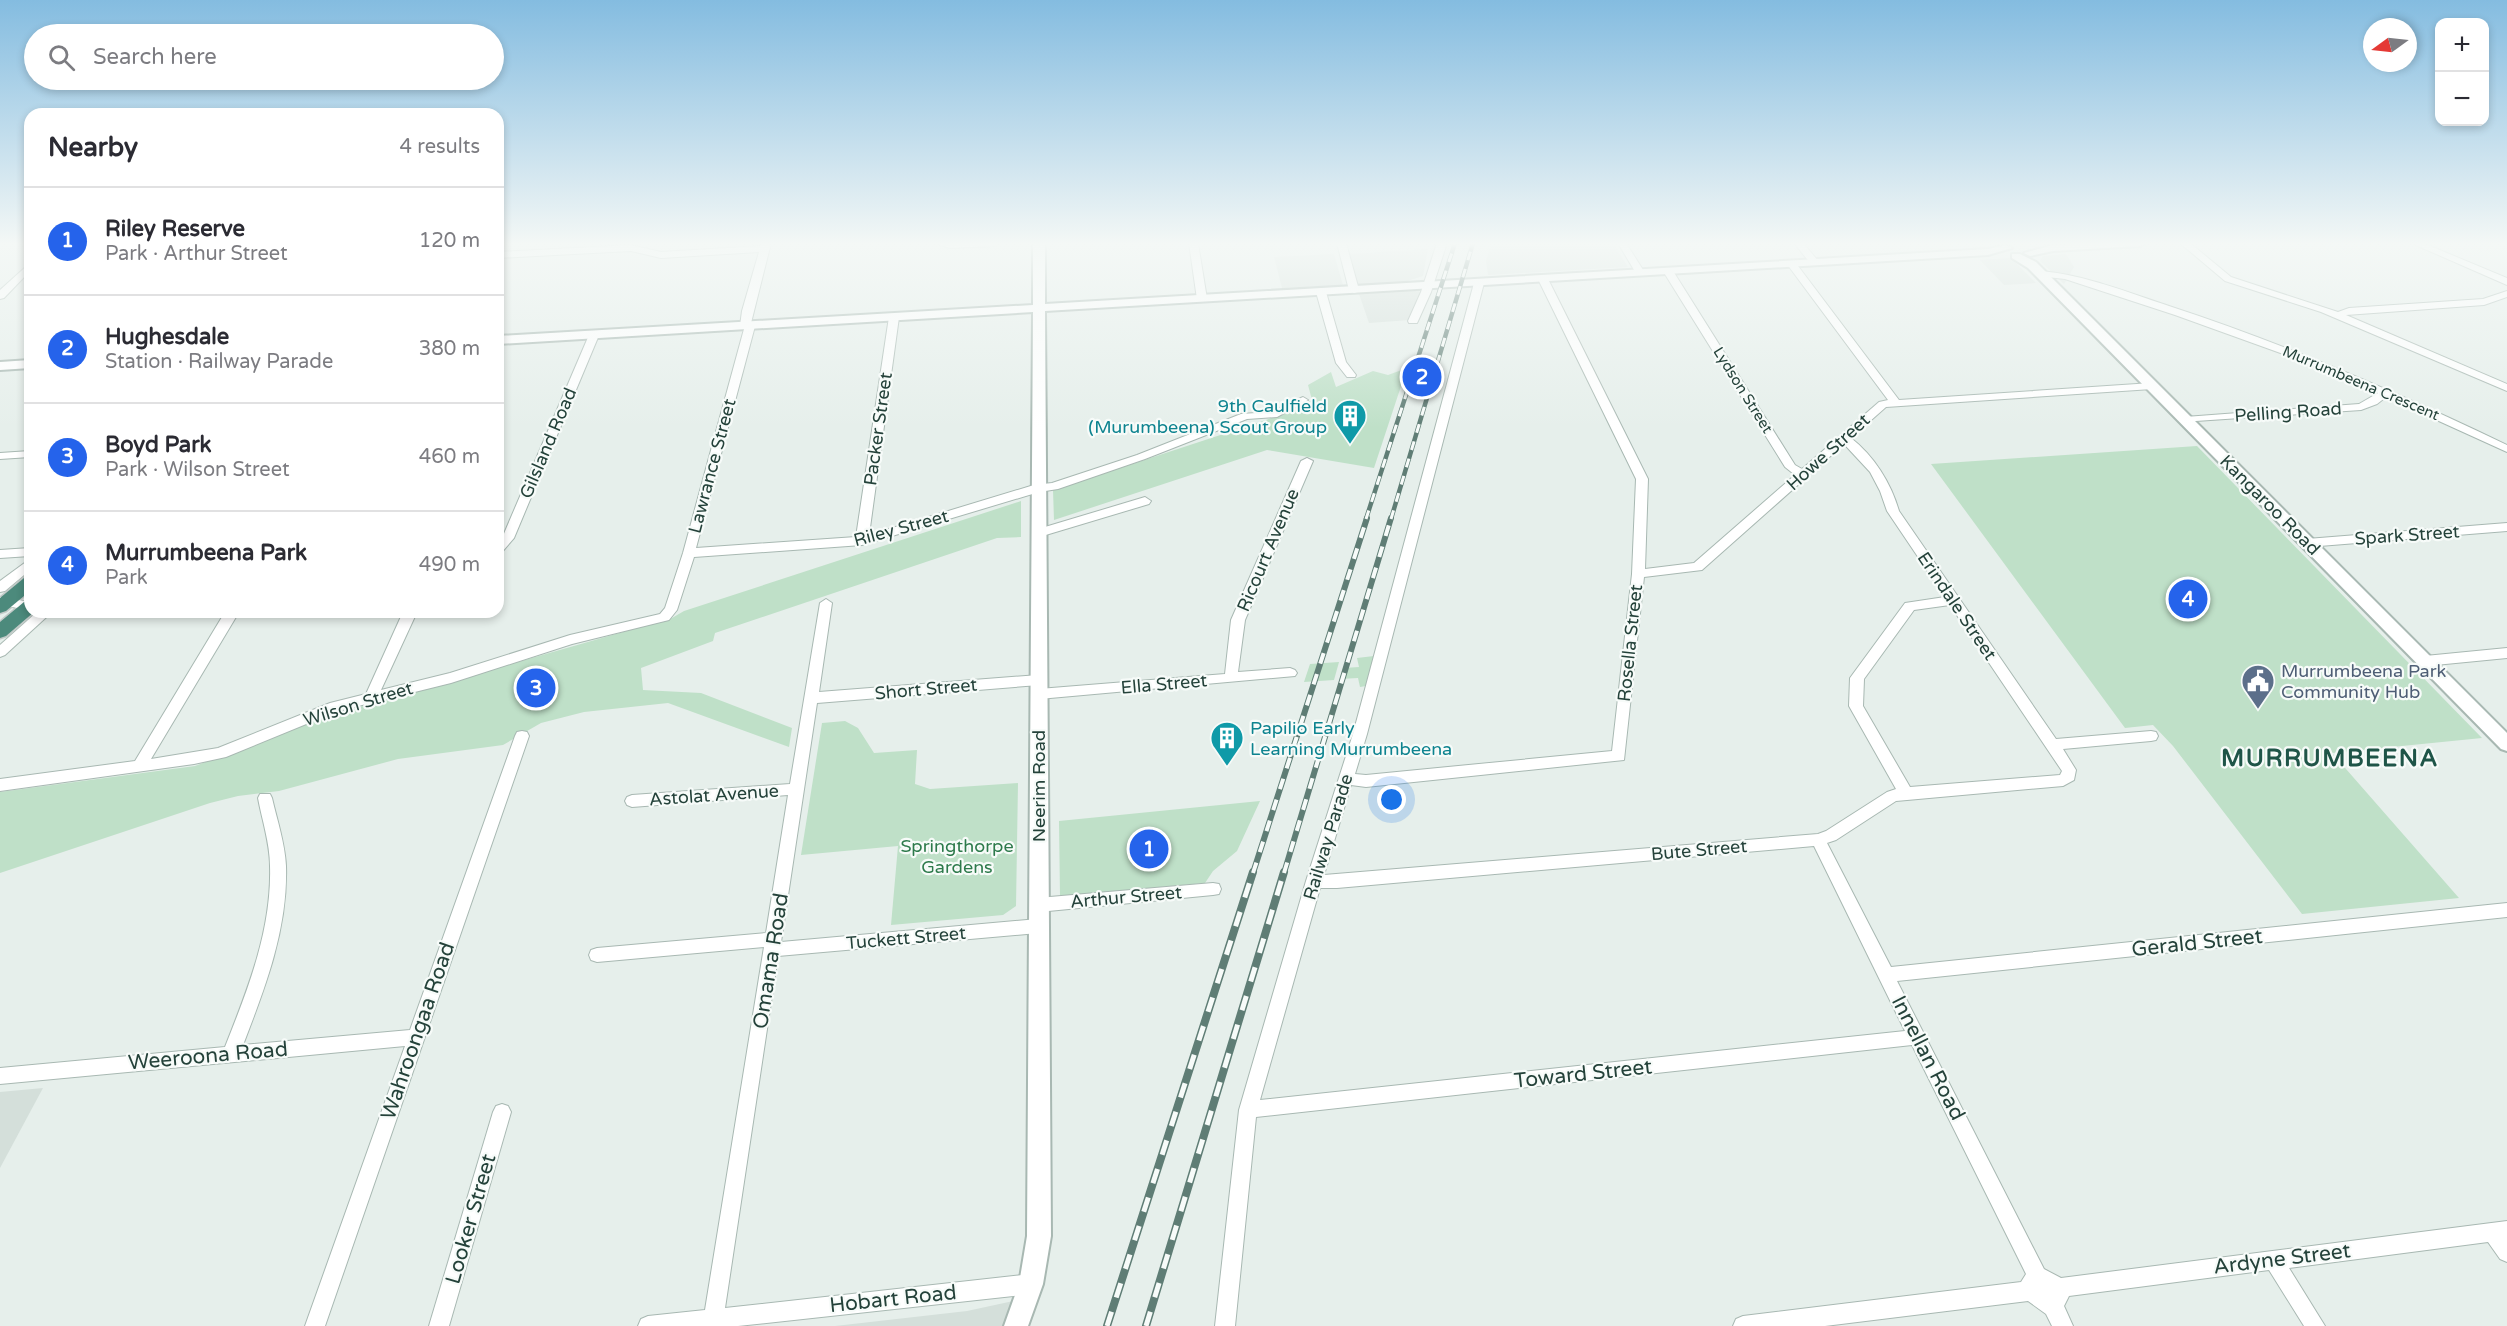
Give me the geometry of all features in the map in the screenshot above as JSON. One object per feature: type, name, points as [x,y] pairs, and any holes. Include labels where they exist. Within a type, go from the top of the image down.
[{"type":"highway","points":[[1,600],[24,586]]},
{"type":"highway","points":[[0,632],[24,611]]},
{"type":"street","name":"Lawrance Street","points":[[673,606],[749,305]]},
{"type":"street","name":"Neerim Road","points":[[1016,1326],[1031,1284],[1039,1236],[1039,305]]},
{"type":"street","points":[[504,340],[1106,305]]},
{"type":"street","points":[[1325,305],[1341,363],[1351,375]]},
{"type":"street","points":[[1413,321],[1420,305]]},
{"type":"street","name":"Railway Parade","points":[[1225,1326],[1248,1110],[1314,880],[1346,779],[1409,553],[1473,305]]},
{"type":"street","name":"Rosella Street","points":[[1346,779],[1366,781],[1619,756],[1638,574],[1642,479],[1556,305]]},
{"type":"street","name":"Lydson Street","points":[[1689,305],[1791,466],[1802,475]]},
{"type":"street","points":[[1822,305],[1896,403]]},
{"type":"street","name":"Kangaroo Road","points":[[2073,305],[2507,744]]},
{"type":"street","name":"Murrumbeena Crescent","points":[[2158,305],[2290,352],[2386,392],[2507,449]]},
{"type":"street","points":[[2307,305],[2338,315],[2507,388]]},
{"type":"street","points":[[2338,315],[2349,311],[2441,305]]},
{"type":"street","name":"Packer Street","points":[[862,541],[894,317]]},
{"type":"street","name":"Gilsland Road","points":[[504,542],[594,335]]},
{"type":"street","points":[[0,366],[24,364]]},
{"type":"street","points":[[0,372],[24,370]]},
{"type":"street","name":"Howe Street","points":[[1638,574],[1698,567],[1879,406],[2152,386]]},
{"type":"street","name":"Pelling Road","points":[[2185,420],[2361,407],[2373,402],[2386,392]]},
{"type":"street","name":"Riley Street","points":[[688,553],[862,541],[1038,488],[1054,486],[1141,457],[1245,416],[1273,415],[1303,400]]},
{"type":"street","name":"Erindale Street","points":[[1844,438],[1855,446],[1888,493],[1893,511],[2069,770],[2069,776]]},
{"type":"street","points":[[0,456],[24,454]]},
{"type":"street","name":"Ricourt Avenue","points":[[1231,678],[1238,620],[1307,460]]},
{"type":"street","points":[[1039,533],[1145,501]]},
{"type":"street","name":"Spark Street","points":[[2307,543],[2507,527]]},
{"type":"street","points":[[0,554],[24,552]]},
{"type":"street","points":[[24,571],[1,600],[24,605]]},
{"type":"street","points":[[1906,793],[1856,706],[1857,678],[1910,606],[1954,600]]},
{"type":"street","name":"Omama Road","points":[[714,1319],[826,603]]},
{"type":"street","name":"Wilson Street","points":[[0,785],[221,753],[335,707],[451,678],[570,640],[658,619],[668,614],[673,606]]},
{"type":"street","points":[[0,652],[38,618]]},
{"type":"street","points":[[140,765],[228,618]]},
{"type":"street","points":[[371,698],[407,618]]},
{"type":"street","points":[[2425,661],[2507,653]]},
{"type":"street","name":"Ella Street","points":[[1039,687],[1290,673]]},
{"type":"street","name":"Short Street","points":[[812,698],[1039,687]]},
{"type":"street","name":"Wahroongaa Road","points":[[315,1326],[522,736]]},
{"type":"street","points":[[2052,745],[2151,736]]},
{"type":"street","name":"Bute Street","points":[[1314,880],[1337,882],[1818,840],[1831,836],[1893,796],[2062,780],[2069,776]]},
{"type":"street","name":"Astolat Avenue","points":[[632,801],[797,789]]},
{"type":"street","points":[[231,1054],[262,973],[274,918],[278,866],[265,798]]},
{"type":"street","name":"Innellan Road","points":[[1818,840],[1917,1037],[2035,1284]]},
{"type":"street","name":"Arthur Street","points":[[1038,916],[1213,889]]},
{"type":"street","name":"Gerald Street","points":[[1886,975],[2507,910]]},
{"type":"street","name":"Tuckett Street","points":[[597,956],[774,944],[1038,916]]},
{"type":"street","name":"Weeroona Road","points":[[0,1076],[416,1037]]},
{"type":"street","name":"Toward Street","points":[[1248,1110],[1917,1037]]},
{"type":"street","name":"Looker Street","points":[[439,1326],[502,1112]]},
{"type":"street","points":[[2500,1231],[2507,1252]]},
{"type":"street","name":"Ardyne Street","points":[[2054,1296],[2274,1261],[2500,1231]]},
{"type":"street","points":[[2274,1261],[2314,1326]]},
{"type":"street","points":[[1743,1326],[2035,1284],[2049,1280],[2063,1326]]},
{"type":"street","name":"Hobart Road","points":[[648,1326],[1031,1284]]},
{"type":"shaded area","points":[[1363,305],[1418,305],[1410,320],[1369,323]]},
{"type":"shaded area","points":[[43,1088],[0,1168],[0,1092]]},
{"type":"shaded area","points":[[1018,1300],[1008,1326],[835,1326],[967,1311]]},
{"type":"green space","points":[[1407,368],[1374,468],[1267,450],[1054,520],[1053,490],[1266,420],[1312,400],[1308,385],[1331,372],[1336,387],[1373,371],[1388,375]]},
{"type":"green space","points":[[2197,446],[2482,738],[2332,753],[2459,898],[2302,914],[2173,746],[2153,725],[2125,728],[1931,464]]},
{"type":"green space","points":[[1021,501],[1021,537],[997,538],[715,633],[713,641],[641,668],[643,690],[701,693],[792,728],[789,747],[668,703],[584,712],[541,723],[503,745],[398,759],[279,791],[238,796],[210,803],[0,873],[0,792],[195,766],[321,718],[672,618],[684,611]]},
{"type":"green space","points":[[1374,656],[1366,686],[1360,687],[1358,678],[1340,679],[1343,668],[1359,667],[1357,658]]},
{"type":"green space","points":[[1339,662],[1334,680],[1304,682],[1310,664]]},
{"type":"green space","name":"Springthorpe Gardens","points":[[845,721],[858,728],[874,753],[917,750],[915,784],[930,789],[1018,783],[1016,906],[1003,915],[891,925],[898,846],[801,855],[822,723]]},
{"type":"green space","points":[[1260,801],[1237,851],[1213,871],[1205,883],[1060,896],[1059,821]]},
{"type":"railway","points":[[1366,519],[1435,305]]},
{"type":"railway","points":[[1391,519],[1455,305]]},
{"type":"railway","points":[[1253,873],[1367,518]]},
{"type":"railway","points":[[1284,873],[1391,518]]},
{"type":"railway","points":[[1107,1326],[1253,872]]},
{"type":"railway","points":[[1146,1326],[1284,872]]},
{"type":"place","name":"Hughesdale","points":[[1422,377]]},
{"type":"place","name":"9th Caulfield (Murumbeena) Scout Group","points":[[1350,445]]},
{"type":"place","name":"Murrumbeena Park","points":[[2188,599]]},
{"type":"place","name":"Boyd Park","points":[[536,688]]},
{"type":"place","name":"Murrumbeena Park Community Hub","points":[[2258,710]]},
{"type":"place","name":"Papilio Early Learning Murrumbeena","points":[[1227,767]]},
{"type":"place","name":"Riley Reserve","points":[[1149,849]]},
{"type":"district","name":"MURRUMBEENA","points":[[2330,758]]}]
